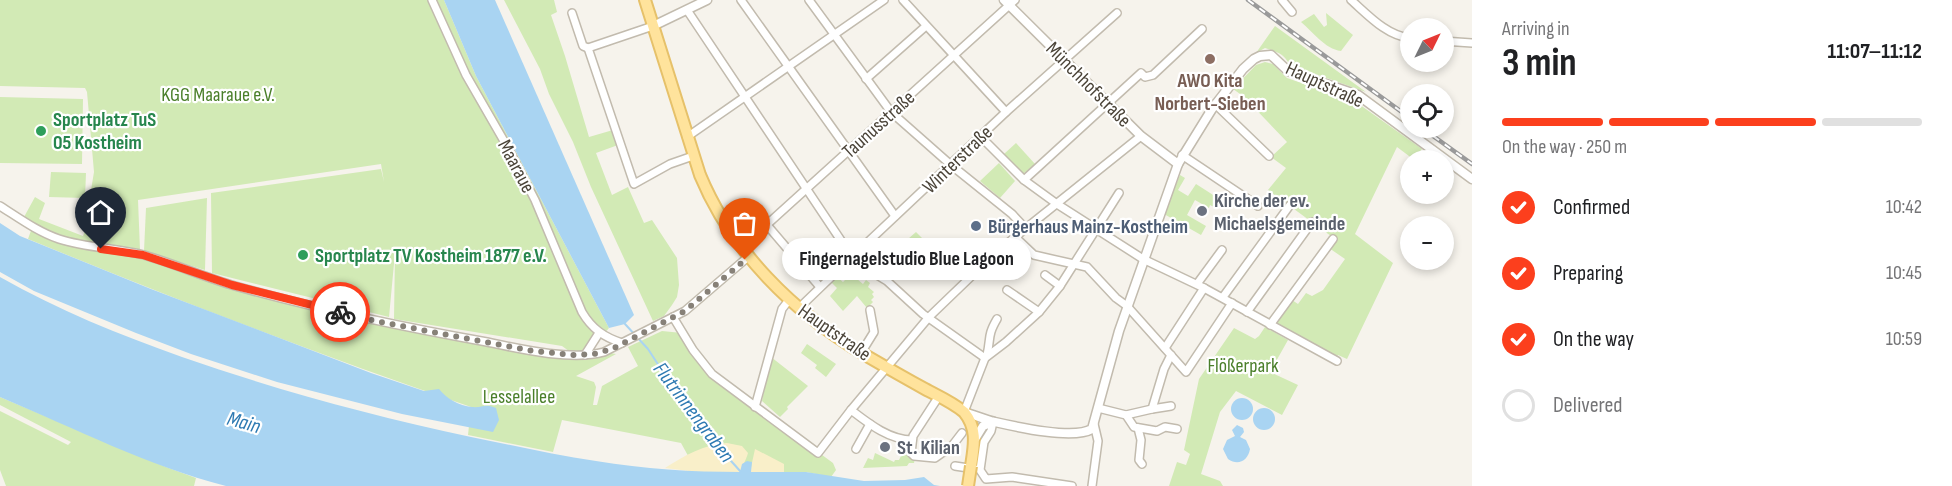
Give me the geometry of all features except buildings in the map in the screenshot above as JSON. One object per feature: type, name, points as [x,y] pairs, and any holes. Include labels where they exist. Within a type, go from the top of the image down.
[{"type":"main road","name":"Hauptstraße","points":[[645,0],[693,156],[711,201],[745,253],[789,300],[822,326],[861,353],[964,412]]},
{"type":"main road","points":[[964,412],[972,422],[975,439],[976,468],[968,486]]},
{"type":"street","name":"Maaraue","points":[[432,0],[466,75],[535,200],[582,312],[599,333],[628,340]]},
{"type":"street","points":[[588,48],[653,26],[707,0]]},
{"type":"street","points":[[741,0],[896,216]]},
{"type":"street","points":[[809,0],[891,112],[951,165],[1012,214],[1026,229]]},
{"type":"street","points":[[687,137],[884,0]]},
{"type":"street","points":[[903,0],[1006,112]]},
{"type":"street","points":[[1282,0],[1292,12]]},
{"type":"street","points":[[1351,0],[1400,38]]},
{"type":"street","name":"Taunusstraße","points":[[0,206],[41,231],[59,239],[101,249],[143,255],[232,285],[375,321],[533,351],[585,355],[604,352],[699,301],[745,253],[767,225],[1009,2]]},
{"type":"street","name":"Münchhofstraße","points":[[1009,2],[1141,136],[1180,160]]},
{"type":"street","points":[[687,10],[852,256],[864,267],[887,281],[929,317],[986,356]]},
{"type":"street","name":"Winterstraße","points":[[799,308],[980,136],[1117,13]]},
{"type":"street","points":[[572,14],[583,46],[588,48],[634,184],[670,164],[693,156]]},
{"type":"street","points":[[867,78],[926,26]]},
{"type":"street","points":[[1024,180],[1141,73],[1145,77],[1153,75],[1202,29]]},
{"type":"street","points":[[1454,42],[1472,43]]},
{"type":"street","name":"Hauptstraße","points":[[964,412],[993,422],[1067,434],[1092,429],[1127,306],[1180,160],[1215,104],[1248,64],[1260,56],[1271,55],[1288,70],[1358,96],[1472,179]]},
{"type":"street","points":[[1215,104],[1269,156]]},
{"type":"street","points":[[980,136],[1024,180],[1143,260],[1201,286],[1337,361]]},
{"type":"street","points":[[673,317],[693,350],[712,374],[818,453],[929,317],[982,266],[1141,136]]},
{"type":"street","points":[[1180,160],[1258,206]]},
{"type":"street","points":[[986,356],[1006,342],[1039,312],[1060,286],[1119,193]]},
{"type":"street","points":[[1222,297],[1290,205]]},
{"type":"street","points":[[1247,312],[1312,222]]},
{"type":"street","points":[[767,225],[820,287]]},
{"type":"street","points":[[1016,237],[1034,255],[1087,267],[1116,298],[1127,306],[1186,372],[1232,303]]},
{"type":"street","points":[[1270,325],[1333,239]]},
{"type":"street","points":[[1165,348],[1222,250]]},
{"type":"street","points":[[1044,275],[1060,286]]},
{"type":"street","points":[[1007,290],[1039,312]]},
{"type":"street","points":[[755,407],[782,309],[789,300]]},
{"type":"street","points":[[861,353],[874,332],[870,309]]},
{"type":"street","points":[[964,412],[989,347],[989,335],[997,319]]},
{"type":"street","points":[[585,355],[599,333]]},
{"type":"street","points":[[1152,409],[1164,369],[1171,355]]},
{"type":"street","points":[[939,396],[912,440],[912,455],[933,458],[952,446],[962,433]]},
{"type":"street","points":[[1098,408],[1126,415],[1171,406]]},
{"type":"street","points":[[851,410],[870,424],[901,439],[912,440]]},
{"type":"street","points":[[1126,415],[1134,427],[1157,431],[1165,428],[1177,429]]},
{"type":"street","points":[[975,439],[983,426],[993,422]]},
{"type":"street","points":[[976,468],[993,422]]},
{"type":"street","points":[[856,449],[870,424]]},
{"type":"street","points":[[1092,486],[1098,441],[1094,424]]},
{"type":"street","points":[[1138,428],[1139,460],[1142,464]]},
{"type":"street","points":[[955,466],[976,468],[990,480],[1012,477],[1072,486]]},
{"type":"green space","points":[[0,0],[444,0],[476,76],[609,328],[586,355],[604,352],[616,354],[576,376],[594,382],[596,387],[593,405],[597,405],[602,386],[638,366],[628,347],[662,331],[682,333],[712,374],[833,463],[836,470],[831,477],[806,472],[697,472],[681,443],[562,420],[553,452],[468,435],[471,407],[248,326],[28,239],[33,225],[24,217],[35,197],[45,203],[39,219],[83,236],[88,224],[75,217],[87,214],[94,172],[87,92],[85,88],[0,86]],"holes":[[[381,164],[384,182],[381,169],[211,193],[212,273],[389,317],[395,253],[394,319],[562,346],[573,354],[482,341],[232,285],[125,252],[101,248],[103,243],[140,250],[138,200]]]},
{"type":"green space","points":[[504,0],[554,0],[557,12],[551,15],[589,137],[613,130],[618,145],[596,153],[612,195],[628,187],[644,223],[652,220],[677,258],[679,285],[677,297],[664,316],[653,321],[591,187],[573,142],[549,94],[540,69]]},
{"type":"green space","points":[[1326,13],[1353,35],[1341,51],[1324,44],[1301,22],[1314,14],[1324,27],[1327,25]]},
{"type":"green space","points":[[1275,26],[1366,92],[1290,65],[1277,52],[1265,48],[1256,53]]},
{"type":"green space","points":[[1265,62],[1273,64],[1287,78],[1356,102],[1400,133],[1400,138],[1407,138],[1422,149],[1401,150],[1397,147],[1355,234],[1393,263],[1347,359],[1338,355],[1336,358],[1275,325],[1292,300],[1298,304],[1306,293],[1312,296],[1323,290],[1345,259],[1329,248],[1335,239],[1268,190],[1286,168],[1271,157],[1287,142],[1243,96],[1233,89],[1256,65]]},
{"type":"green space","name":"Sportplatz TuS 05 Kostheim","points":[[0,97],[83,99],[82,164],[0,163]]},
{"type":"green space","points":[[1016,143],[1035,164],[1023,174],[1004,154]]},
{"type":"green space","points":[[999,163],[1015,181],[1000,198],[980,181]]},
{"type":"green space","points":[[51,172],[86,173],[85,198],[49,197]]},
{"type":"green space","points":[[1180,175],[1185,178],[1178,190],[1188,196],[1196,184],[1221,200],[1216,208],[1210,205],[1209,208],[1195,200],[1187,215],[1206,226],[1201,235],[1164,214]]},
{"type":"green space","points":[[207,198],[205,270],[144,251],[146,208]]},
{"type":"green space","points":[[916,232],[933,249],[910,270],[892,253]]},
{"type":"green space","points":[[851,274],[863,284],[866,280],[870,283],[868,287],[874,292],[871,300],[873,302],[867,308],[857,296],[843,311],[830,296],[837,288],[831,282],[837,277],[843,282]]},
{"type":"green space","name":"Flößerpark","points":[[1265,327],[1288,340],[1270,372],[1298,385],[1282,415],[1236,391],[1220,412],[1201,474],[1220,481],[1223,486],[1169,486],[1177,462],[1186,465],[1190,454],[1184,450],[1199,379],[1234,328],[1255,339]]},
{"type":"green space","points":[[807,344],[836,364],[826,377],[815,368],[817,365],[801,353]]},
{"type":"green space","points":[[771,357],[808,386],[780,417],[762,401]]},
{"type":"green space","points":[[0,397],[196,478],[194,486],[6,486],[0,470],[0,411],[68,445],[71,442],[0,405]]},
{"type":"green space","points":[[903,441],[910,443],[915,458],[914,463],[909,463],[907,466],[863,468],[868,458],[873,460],[875,453],[894,462],[899,460],[901,456],[899,451],[904,446]]},
{"type":"sand","points":[[727,443],[742,446],[748,453],[741,472],[705,473],[665,468],[702,448]]},
{"type":"sand","points":[[755,449],[784,464],[784,472],[750,472]]},
{"type":"water","points":[[444,0],[495,0],[634,315],[625,324],[609,328],[476,76]]},
{"type":"water","points":[[0,223],[20,236],[151,289],[371,373],[424,391],[439,389],[462,405],[496,408],[499,420],[493,432],[402,414],[277,382],[136,333],[34,291],[0,272]]},
{"type":"water","name":"Main","points":[[0,277],[90,321],[182,357],[289,391],[434,429],[565,456],[632,466],[686,471],[740,472],[742,464],[747,461],[752,462],[751,472],[806,472],[864,481],[924,477],[934,485],[940,486],[226,486],[168,468],[112,446],[0,397]]},
{"type":"water","points":[[1242,398],[1250,401],[1253,409],[1250,417],[1242,420],[1234,417],[1231,409],[1234,401]]},
{"type":"water","points":[[1264,408],[1272,411],[1275,419],[1272,427],[1264,430],[1256,427],[1253,419],[1256,411]]},
{"type":"water","points":[[1237,425],[1243,428],[1244,432],[1240,437],[1246,440],[1250,449],[1245,459],[1235,462],[1228,459],[1223,449],[1227,440],[1235,436],[1232,430]]},
{"type":"waterway","name":"Flutrinnengraben","points":[[625,324],[648,349],[695,421],[741,472]]},
{"type":"railway","points":[[1248,0],[1400,111]]},
{"type":"railway","points":[[1436,138],[1472,164]]},
{"type":"way so far","points":[[340,312],[375,321],[533,351],[574,355],[594,354],[612,349],[685,311],[745,260]]},
{"type":"place","name":"AWO Kita Norbert-Sieben","points":[[1210,59]]},
{"type":"place","name":"Sportplatz TuS 05 Kostheim","points":[[41,131]]},
{"type":"place","name":"Kirche der ev. Michaelsgemeinde","points":[[1202,211]]},
{"type":"place","name":"Bürgerhaus Mainz-Kostheim","points":[[976,226]]},
{"type":"place","name":"Sportplatz TV Kostheim 1877 e.V.","points":[[303,255]]},
{"type":"place","name":"Fingernagelstudio Blue Lagoon","points":[[745,260]]},
{"type":"place","name":"St. Kilian","points":[[885,447]]},
{"type":"route","points":[[101,249],[143,255],[232,285],[340,312]]},
{"type":"park label","name":"KGG Maaraue e.V.","points":[[218,94]]},
{"type":"park label","name":"Lesselallee","points":[[519,396]]}]
